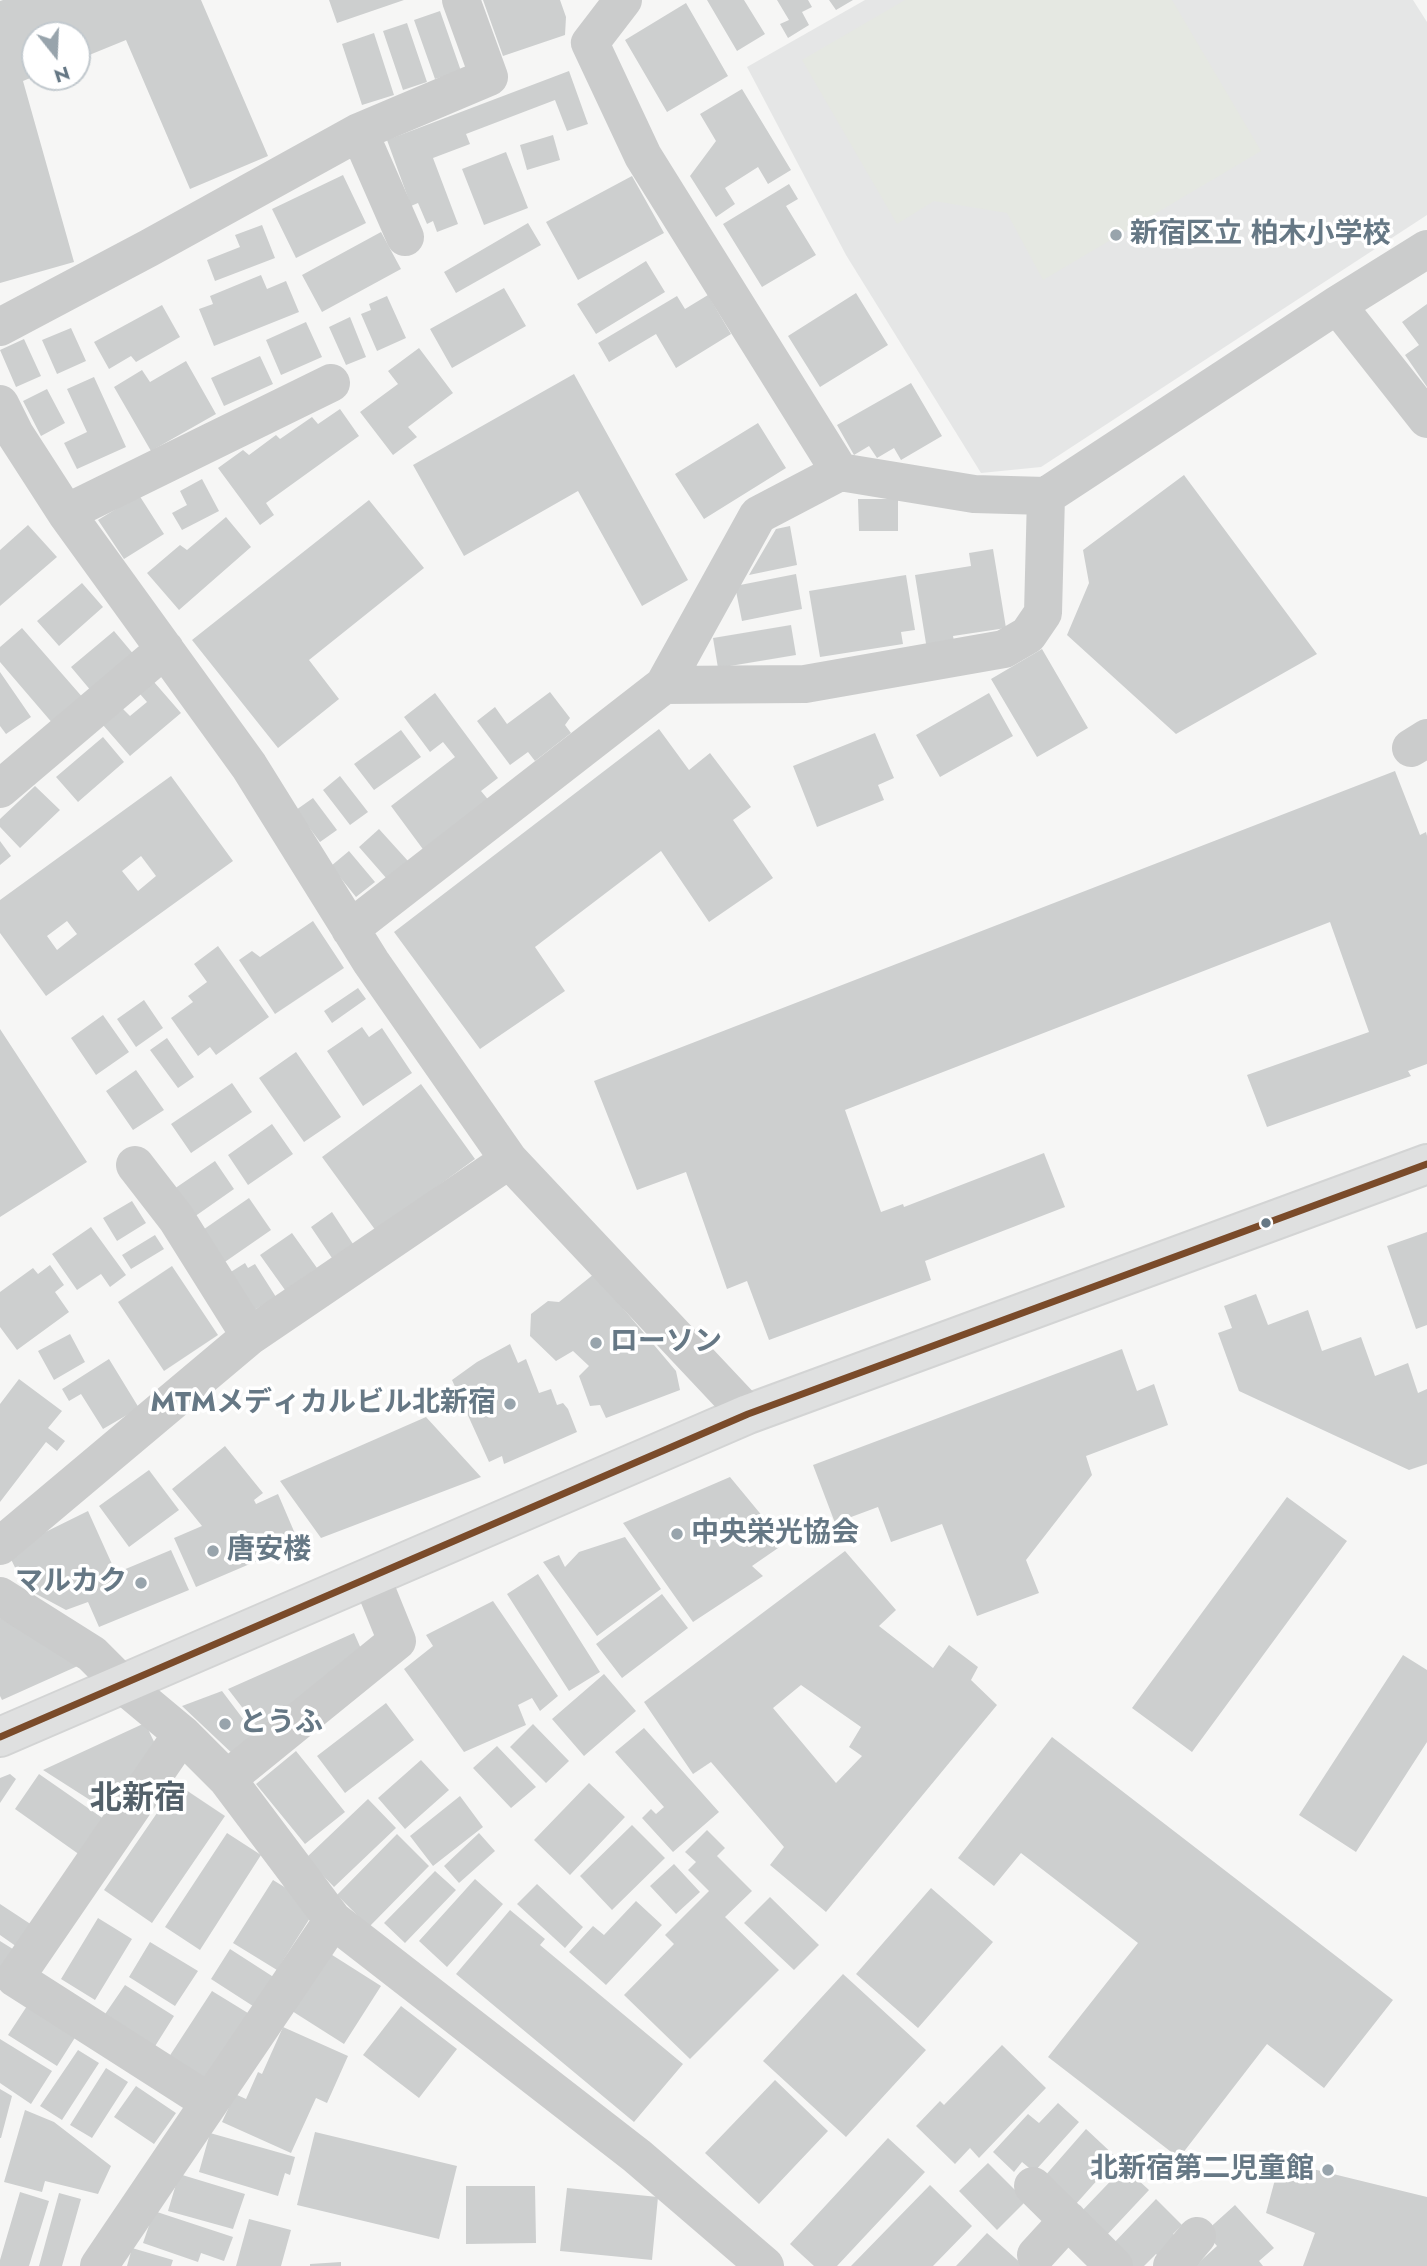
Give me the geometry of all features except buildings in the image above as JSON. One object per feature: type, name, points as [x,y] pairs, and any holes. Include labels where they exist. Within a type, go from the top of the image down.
[{"type":"main road","points":[[0,1737],[748,1414],[1427,1164]]},
{"type":"street","points":[[0,327],[359,132],[489,77],[461,0]]},
{"type":"street","points":[[623,0],[590,43],[643,156],[841,471]]},
{"type":"street","points":[[359,132],[405,237]]},
{"type":"street","points":[[350,929],[664,685],[758,515],[841,471],[974,494],[1046,496],[1427,249]]},
{"type":"street","points":[[1337,305],[1427,419]]},
{"type":"street","points":[[66,513],[331,383]]},
{"type":"street","points":[[5,428],[250,766],[350,929],[509,1160],[748,1414]]},
{"type":"street","points":[[664,685],[804,684],[1004,649],[1028,635],[1043,613],[1046,496]]},
{"type":"street","points":[[0,789],[165,649]]},
{"type":"street","points":[[0,1546],[250,1336],[509,1160]]},
{"type":"street","points":[[135,1165],[176,1218],[250,1336]]},
{"type":"street","points":[[227,1779],[397,1641],[372,1577]]},
{"type":"street","points":[[0,1597],[92,1654],[122,1684],[182,1734],[227,1779],[333,1920],[637,2156],[765,2266]]},
{"type":"street","points":[[182,1734],[15,1978],[209,2102]]},
{"type":"street","points":[[99,2266],[333,1920]]},
{"type":"street","points":[[1033,2186],[1114,2266]]},
{"type":"street","points":[[1036,2255],[1068,2220]]},
{"type":"street","points":[[1172,2266],[1198,2236]]},
{"type":"shaded area","name":"新宿区立 柏木小学校","points":[[865,0],[1413,0],[1427,22],[1427,215],[1041,467],[981,473],[846,255],[747,67]]},
{"type":"shaded area","points":[[905,0],[1172,0],[1261,151],[1043,280],[1007,213],[934,201],[897,224],[802,60]]},
{"type":"transit line","points":[[0,1737],[748,1414],[1427,1164]]},
{"type":"place","name":"新宿区立 柏木小学校","points":[[1116,235]]},
{"type":"place","name":"ローソン","points":[[596,1343]]},
{"type":"place","name":"MTMメディカルビル北新宿","points":[[510,1404]]},
{"type":"place","name":"中央栄光協会","points":[[677,1534]]},
{"type":"place","name":"唐安楼","points":[[213,1551]]},
{"type":"place","name":"マルカク","points":[[141,1583]]},
{"type":"place","name":"とうふ","points":[[225,1724]]},
{"type":"place","name":"北新宿第二児童館","points":[[1328,2170]]},
{"type":"district","name":"北新宿","points":[[138,1800]]}]
